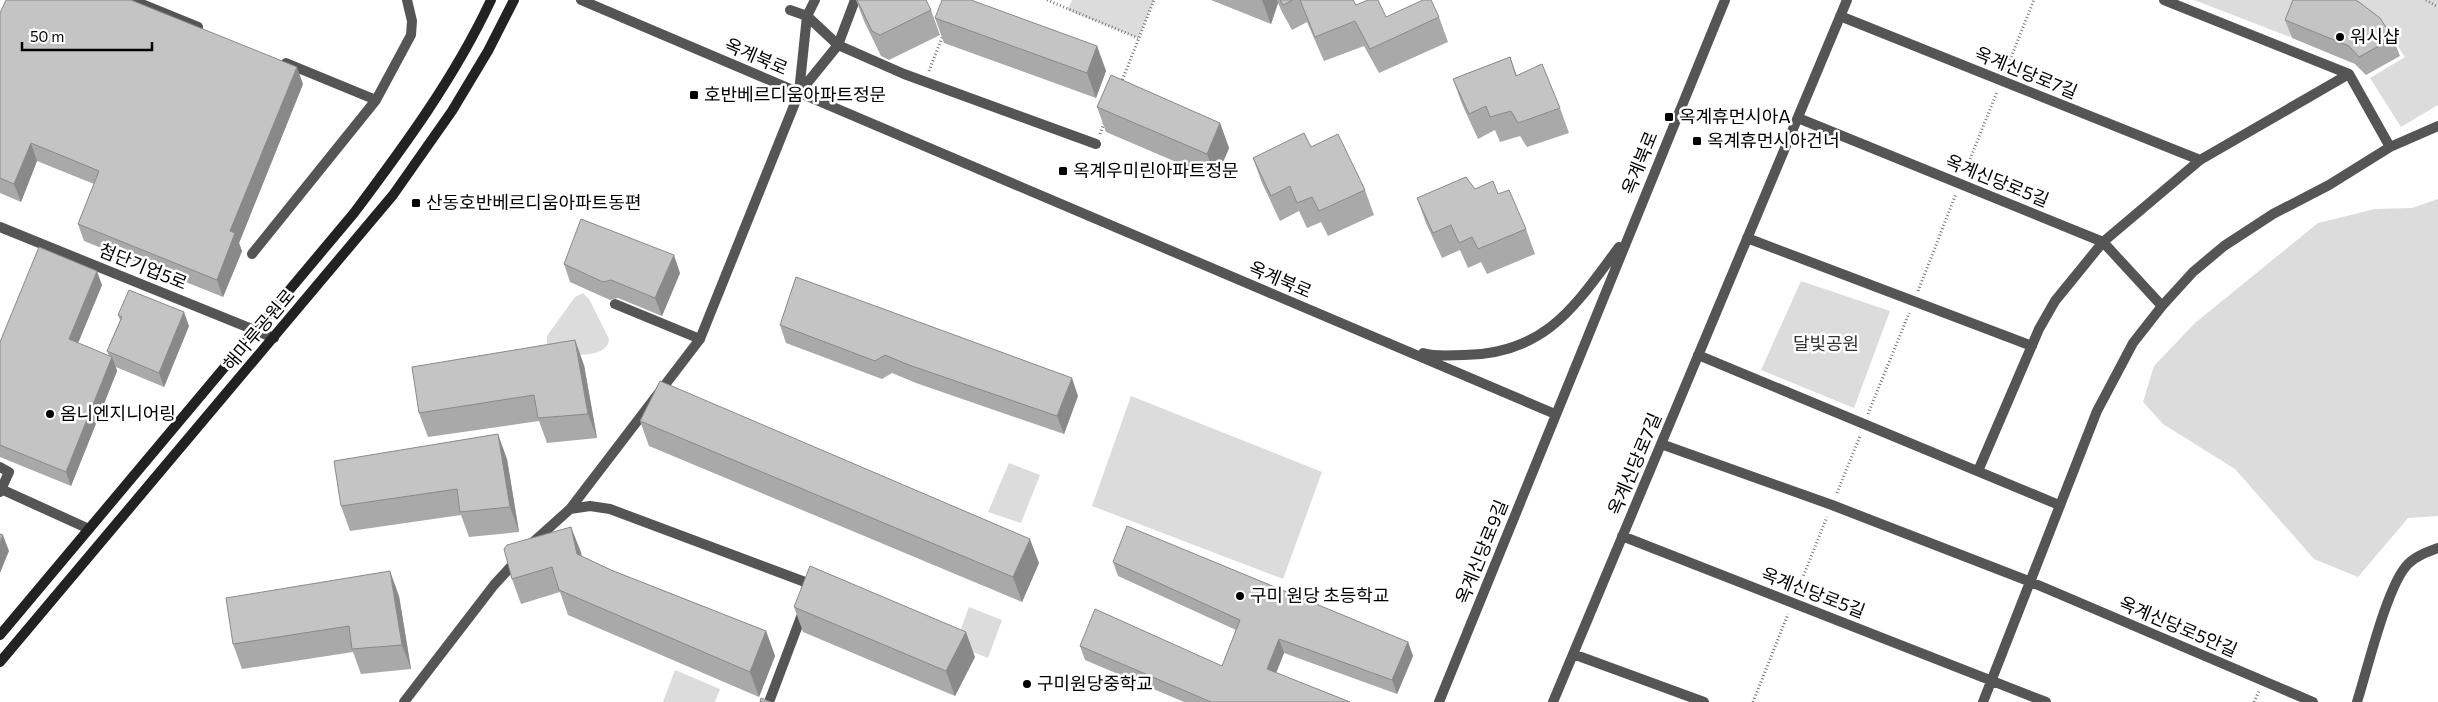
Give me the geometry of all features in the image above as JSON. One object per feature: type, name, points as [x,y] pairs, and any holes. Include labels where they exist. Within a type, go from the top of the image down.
[{"type":"street","points":[[132,0],[204,30]]},
{"type":"street","points":[[252,254],[376,100],[411,35],[412,21],[407,0]]},
{"type":"street","name":"해마루공원로","points":[[0,635],[354,213],[403,148],[471,41],[491,0]]},
{"type":"street","name":"해마루공원로","points":[[0,662],[393,195],[452,111],[488,50],[514,0]]},
{"type":"street","name":"옥계북로","points":[[581,0],[1555,414],[1725,0]]},
{"type":"street","points":[[404,702],[494,586],[531,544],[570,510],[700,339],[799,93],[807,16],[815,0]]},
{"type":"street","points":[[799,93],[838,45],[855,0]]},
{"type":"street","name":"옥계신당로7길","points":[[1553,702],[1847,0]]},
{"type":"street","points":[[2164,0],[2349,74],[2390,147]]},
{"type":"street","points":[[790,10],[807,16],[838,45],[904,74],[1096,144]]},
{"type":"street","name":"옥계신당로7길","points":[[1840,16],[2200,160]]},
{"type":"street","points":[[277,59],[376,100]]},
{"type":"street","points":[[1978,471],[2039,329],[2056,301],[2103,242],[2200,160],[2349,74]]},
{"type":"street","name":"옥계신당로5길","points":[[1798,118],[2103,242],[2162,306]]},
{"type":"street","points":[[1983,702],[2097,411],[2133,343],[2162,306],[2193,272],[2224,246],[2273,214],[2329,185],[2390,147],[2438,126]]},
{"type":"street","name":"첨단기업5로","points":[[0,227],[274,338]]},
{"type":"street","points":[[1393,346],[1434,356],[1478,355],[1521,345],[1561,319],[1576,304],[1628,234]]},
{"type":"street","points":[[1747,238],[2032,346]]},
{"type":"street","points":[[615,304],[700,339]]},
{"type":"street","points":[[1698,355],[2059,505]]},
{"type":"street","name":"옥계신당로9길","points":[[1439,702],[1555,414]]},
{"type":"street","points":[[1661,444],[1832,505],[2030,582]]},
{"type":"street","points":[[0,466],[9,472],[1,490],[89,529]]},
{"type":"street","points":[[570,510],[590,506],[610,509],[813,585],[769,702]]},
{"type":"street","name":"옥계신당로5길","points":[[1622,536],[2046,702]]},
{"type":"street","points":[[2357,702],[2394,587],[2406,566],[2414,559],[2438,548]]},
{"type":"street","name":"옥계신당로5안길","points":[[2030,582],[2313,702]]},
{"type":"street","points":[[1573,654],[1704,702]]},
{"type":"path","points":[[1047,0],[1138,38]]},
{"type":"path","points":[[1119,87],[1154,0]]},
{"type":"path","points":[[1753,702],[2034,0]]},
{"type":"path","points":[[2426,0],[2438,7]]},
{"type":"path","points":[[926,81],[946,27]]},
{"type":"path","points":[[1096,144],[1106,120]]},
{"type":"green space","points":[[1072,0],[1154,0],[1138,38],[1067,10]]},
{"type":"green space","points":[[2194,0],[2304,0],[2290,37]]},
{"type":"green space","points":[[2324,0],[2438,0],[2438,105],[2401,127],[2370,78],[2405,57],[2390,35]]},
{"type":"green space","points":[[2438,199],[2438,516],[2408,518],[2358,577],[2314,559],[2235,469],[2163,424],[2143,402],[2154,366],[2195,323],[2318,223],[2375,209],[2412,208]]},
{"type":"green space","name":"달빛공원","points":[[1801,281],[1890,311],[1854,408],[1761,370]]},
{"type":"green space","points":[[583,293],[589,299],[609,339],[607,346],[601,351],[582,355],[562,353],[547,347],[547,336],[575,297]]},
{"type":"green space","points":[[1131,396],[1322,472],[1283,579],[1092,506]]},
{"type":"green space","points":[[1009,463],[1040,475],[1021,523],[988,512]]},
{"type":"green space","points":[[969,607],[1002,620],[988,658],[955,645]]},
{"type":"green space","points":[[675,670],[720,689],[715,702],[663,702]]},
{"type":"building","points":[[6,0],[131,0],[297,67],[230,231],[235,233],[217,280],[78,224],[99,171],[31,143],[14,184],[0,178],[0,13]]},
{"type":"building","points":[[857,0],[926,0],[931,10],[880,35],[872,31]]},
{"type":"building","points":[[942,0],[971,0],[1097,46],[1087,73],[935,18]]},
{"type":"building","points":[[1280,0],[1293,0],[1283,5]]},
{"type":"building","points":[[1300,0],[1353,0],[1356,5],[1368,0],[1378,0],[1386,17],[1423,0],[1431,0],[1439,17],[1370,49],[1355,21],[1315,37]]},
{"type":"building","points":[[2293,0],[2355,0],[2380,18],[2393,38],[2359,57],[2349,46],[2285,20]]},
{"type":"building","points":[[1510,57],[1516,76],[1542,64],[1560,108],[1518,123],[1511,111],[1490,117],[1486,106],[1469,114],[1453,79]]},
{"type":"building","points":[[1111,75],[1220,123],[1207,154],[1097,107]]},
{"type":"building","points":[[1304,133],[1311,147],[1338,134],[1365,190],[1319,211],[1312,197],[1297,203],[1290,186],[1271,196],[1253,158]]},
{"type":"building","points":[[1466,177],[1475,189],[1493,181],[1498,194],[1509,190],[1526,229],[1478,249],[1472,237],[1459,243],[1451,225],[1433,233],[1417,198]]},
{"type":"building","points":[[581,219],[674,255],[655,298],[611,280],[603,282],[564,264]]},
{"type":"building","name":"옴니엔지니어링","points":[[39,247],[97,271],[69,339],[112,357],[66,472],[0,445],[0,342]]},
{"type":"building","points":[[796,277],[1072,378],[1057,416],[885,355],[875,361],[780,325]]},
{"type":"building","points":[[129,290],[184,312],[159,373],[107,351],[122,317],[118,315]]},
{"type":"building","points":[[575,340],[588,414],[538,418],[534,395],[419,413],[412,367]]},
{"type":"building","points":[[660,381],[1030,539],[1013,577],[640,421]]},
{"type":"building","points":[[498,434],[510,507],[460,512],[457,489],[341,506],[334,461]]},
{"type":"building","points":[[1127,526],[1408,642],[1392,680],[1279,639],[1267,669],[1350,702],[1211,702],[1080,646],[1095,609],[1222,666],[1240,620],[1113,562]]},
{"type":"building","points":[[571,527],[577,554],[611,570],[766,631],[750,672],[559,590],[552,567],[512,579],[504,549],[507,545]]},
{"type":"building","points":[[810,566],[966,632],[946,671],[794,607]]},
{"type":"building","points":[[390,571],[402,645],[352,649],[349,626],[233,644],[226,598]]},
{"type":"building","points":[[761,698],[771,702],[760,702]]},
{"type":"place","name":"워시샵","points":[[2340,37]]},
{"type":"place","name":"호반베르디움아파트정문","points":[[694,95]]},
{"type":"place","name":"옥계휴먼시아A","points":[[1669,117]]},
{"type":"place","name":"옥계휴먼시아건너","points":[[1697,141]]},
{"type":"place","name":"옥계우미린아파트정문","points":[[1063,171]]},
{"type":"place","name":"산동호반베르디움아파트동편","points":[[416,203]]},
{"type":"place","name":"옴니엔지니어링","points":[[50,414]]},
{"type":"place","name":"구미 원당 초등학교","points":[[1240,596]]},
{"type":"place","name":"구미원당중학교","points":[[1027,684]]}]
